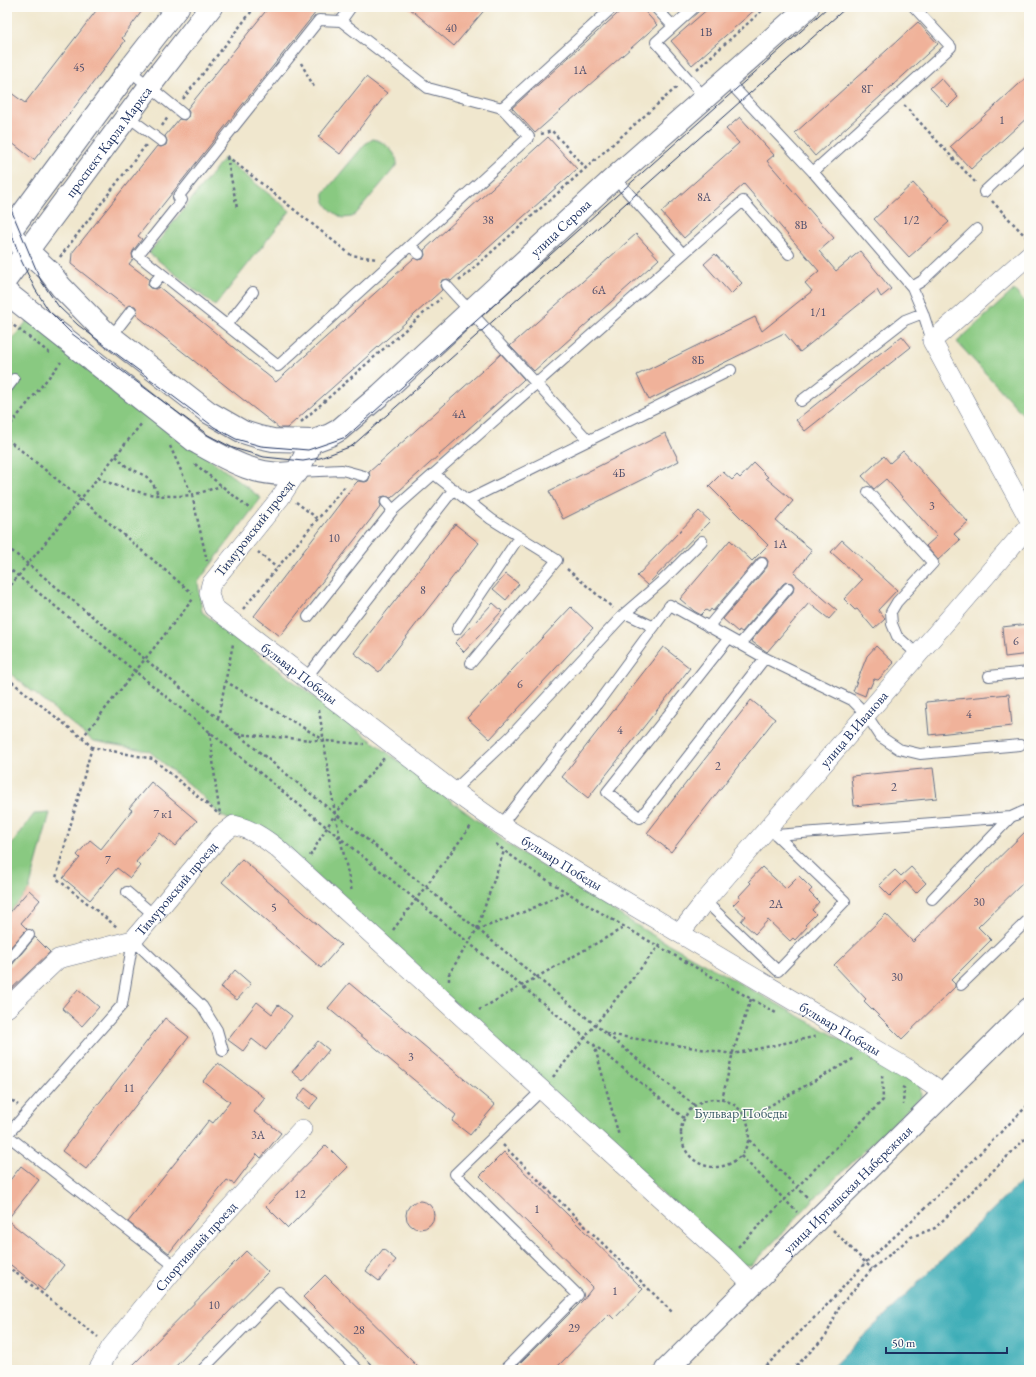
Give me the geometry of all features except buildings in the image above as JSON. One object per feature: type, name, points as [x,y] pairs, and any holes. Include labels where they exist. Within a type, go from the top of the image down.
[{"type":"street","name":"проспект Карла Маркса","points":[[8,233],[129,70],[178,7]]},
{"type":"street","name":"проспект Карла Маркса","points":[[7,278],[149,86],[211,7]]},
{"type":"street","name":"улица Серова","points":[[303,434],[314,441],[339,430],[380,395],[613,180],[808,7]]},
{"type":"street","points":[[8,233],[49,271],[61,287],[111,337],[208,412],[243,432],[273,440],[303,434]]},
{"type":"street","points":[[1028,247],[932,341],[1029,519]]},
{"type":"street","points":[[7,293],[196,442],[224,458],[252,469],[274,474],[297,472]]},
{"type":"street","name":"Тимуровский проезд","points":[[209,593],[210,584],[284,492],[297,472],[308,450],[303,434]]},
{"type":"street","name":"улица В.Иванова","points":[[676,932],[772,831],[866,714],[1029,526]]},
{"type":"street","name":"бульвар Победы","points":[[209,593],[213,606],[453,791],[501,824],[676,932],[910,1070],[945,1094]]},
{"type":"street","name":"Тимуровский проезд","points":[[7,1008],[58,959],[134,940],[222,835],[234,825],[261,836],[277,848],[542,1090]]},
{"type":"street","name":"улица Иртышская Набережная","points":[[666,1370],[821,1218],[1029,1009]]},
{"type":"street","points":[[542,1090],[726,1258],[753,1285]]},
{"type":"street","name":"Спортивный проезд","points":[[99,1369],[111,1347],[176,1267],[302,1129]]},
{"type":"lane","points":[[340,20],[351,7]]},
{"type":"lane","points":[[502,108],[613,7]]},
{"type":"lane","points":[[655,7],[673,26]]},
{"type":"lane","points":[[695,7],[656,42],[705,98]]},
{"type":"lane","points":[[813,172],[951,47],[914,7]]},
{"type":"lane","points":[[319,20],[340,20],[428,88],[502,108],[529,137],[278,366],[138,255],[182,200],[178,197],[196,169],[290,55],[319,20]]},
{"type":"lane","points":[[129,70],[183,114]]},
{"type":"lane","points":[[726,79],[813,172],[912,287],[923,313],[932,341]]},
{"type":"lane","points":[[127,116],[161,141]]},
{"type":"lane","points":[[984,192],[1029,150]]},
{"type":"lane","points":[[613,180],[624,188],[684,254]]},
{"type":"lane","points":[[308,617],[393,510],[743,201],[789,254]]},
{"type":"lane","points":[[912,287],[922,281],[977,229]]},
{"type":"lane","points":[[411,246],[419,254]]},
{"type":"lane","points":[[154,283],[162,274]]},
{"type":"lane","points":[[448,287],[588,440]]},
{"type":"lane","points":[[227,325],[253,292]]},
{"type":"lane","points":[[111,337],[131,311]]},
{"type":"lane","points":[[801,401],[905,320],[923,313]]},
{"type":"lane","points":[[468,500],[731,370]]},
{"type":"lane","points":[[297,472],[342,470],[359,475]]},
{"type":"lane","points":[[434,474],[491,519],[557,560],[471,663]]},
{"type":"lane","points":[[306,678],[454,489]]},
{"type":"lane","points":[[868,492],[932,563],[897,602],[891,612],[892,624],[897,636],[917,654]]},
{"type":"lane","points":[[386,502],[393,510]]},
{"type":"lane","points":[[457,629],[519,537]]},
{"type":"lane","points":[[453,791],[510,737],[625,613],[662,581],[702,541]]},
{"type":"lane","points":[[708,627],[762,563]]},
{"type":"lane","points":[[740,644],[788,588]]},
{"type":"lane","points":[[501,824],[596,704],[670,606],[766,658],[852,700],[866,714],[881,737],[899,749],[920,754],[1020,745]]},
{"type":"lane","points":[[625,613],[654,627]]},
{"type":"lane","points":[[729,638],[607,792],[640,818],[766,658]]},
{"type":"lane","points":[[989,676],[1029,672]]},
{"type":"lane","points":[[772,831],[1011,817],[1029,809]]},
{"type":"lane","points":[[932,899],[1011,817]]},
{"type":"lane","points":[[705,901],[778,971],[845,901],[772,831]]},
{"type":"lane","points":[[127,892],[154,915]]},
{"type":"lane","points":[[961,985],[1029,919]]},
{"type":"lane","points":[[7,961],[29,935]]},
{"type":"lane","points":[[134,940],[202,1006],[217,1030],[223,1051]]},
{"type":"lane","points":[[134,940],[122,1005],[7,1135],[176,1267]]},
{"type":"lane","points":[[504,1370],[578,1295],[455,1174],[542,1090]]},
{"type":"lane","points":[[202,1370],[279,1292],[358,1370]]},
{"type":"path","points":[[303,434],[448,287],[586,168],[766,7]]},
{"type":"path","points":[[290,55],[300,63],[314,87]]},
{"type":"path","points":[[896,96],[984,192],[1028,247]]},
{"type":"path","points":[[529,137],[552,131],[586,168]]},
{"type":"path","points":[[218,144],[227,156],[350,255],[394,261]]},
{"type":"path","points":[[227,156],[237,208]]},
{"type":"path","points":[[7,429],[61,362]]},
{"type":"path","points":[[7,590],[142,423]]},
{"type":"path","points":[[7,439],[81,499],[195,596],[82,738]]},
{"type":"path","points":[[170,445],[192,495],[208,565]]},
{"type":"path","points":[[116,456],[126,466],[146,477],[158,495]]},
{"type":"path","points":[[242,611],[318,519],[359,475]]},
{"type":"path","points":[[98,478],[115,486],[168,496],[192,495],[221,485]]},
{"type":"path","points":[[284,492],[318,519]]},
{"type":"path","points":[[245,541],[277,568]]},
{"type":"path","points":[[7,547],[694,1105]]},
{"type":"path","points":[[557,560],[610,606],[625,613]]},
{"type":"path","points":[[7,567],[684,1118]]},
{"type":"path","points":[[218,718],[234,641]]},
{"type":"path","points":[[7,678],[92,747],[153,759],[220,815],[210,732]]},
{"type":"path","points":[[226,681],[324,741]]},
{"type":"path","points":[[319,709],[335,814],[352,894]]},
{"type":"path","points":[[236,734],[366,745]]},
{"type":"path","points":[[92,747],[56,878],[134,940]]},
{"type":"path","points":[[309,858],[335,814],[384,758]]},
{"type":"path","points":[[390,934],[472,825]]},
{"type":"path","points":[[449,982],[449,974],[477,929],[504,850]]},
{"type":"path","points":[[477,929],[501,922],[543,904],[566,891]]},
{"type":"path","points":[[473,1013],[624,927]]},
{"type":"path","points":[[542,1090],[595,1025],[676,932]]},
{"type":"path","points":[[722,1100],[733,1054],[751,999]]},
{"type":"path","points":[[606,1034],[733,1054],[818,1036]]},
{"type":"path","points":[[594,1044],[621,1142]]},
{"type":"path","points":[[746,1119],[857,1057]]},
{"type":"path","points":[[726,1258],[883,1100],[881,1071],[887,1075]]},
{"type":"path","points":[[898,1084],[904,1088],[903,1105]]},
{"type":"path","points":[[717,1098],[728,1101],[738,1108],[746,1119],[749,1129],[749,1140],[741,1156],[730,1164],[718,1167],[706,1166],[695,1161],[687,1152],[682,1142],[681,1129],[684,1118],[694,1105],[705,1100],[717,1098]]},
{"type":"path","points":[[762,1370],[825,1307],[866,1262],[913,1220],[1029,1104]]},
{"type":"path","points":[[792,1370],[826,1336],[839,1307],[872,1269],[911,1237],[935,1228],[1029,1135]]},
{"type":"path","points":[[493,1136],[673,1313]]},
{"type":"path","points":[[749,1140],[809,1200]]},
{"type":"path","points":[[741,1156],[797,1212]]},
{"type":"path","points":[[821,1218],[872,1269]]},
{"type":"path","points":[[7,1266],[111,1347]]},
{"type":"green space","points":[[373,139],[382,142],[390,148],[395,156],[397,165],[356,214],[352,217],[343,218],[329,208],[325,201],[324,193],[365,144]]},
{"type":"green space","points":[[224,158],[290,211],[215,306],[149,253]]},
{"type":"green space","points":[[1014,290],[1029,307],[1029,421],[957,342]]},
{"type":"green space","name":"Бульвар Победы","points":[[28,320],[261,498],[198,582],[202,612],[508,844],[649,933],[920,1083],[921,1097],[816,1197],[752,1265],[740,1265],[284,847],[220,815],[201,795],[149,751],[93,741],[7,671],[7,345]]},
{"type":"green space","points":[[50,813],[29,890],[7,915],[7,851],[34,814]]},
{"type":"water","points":[[1029,1174],[1029,1370],[829,1370]]},
{"type":"tram line","points":[[7,200],[41,281],[59,307],[78,325],[214,427],[236,439],[261,446],[308,450],[346,437],[828,7]]},
{"type":"tram line","points":[[7,221],[21,260],[35,289],[49,311],[71,333],[208,435],[233,448],[264,457],[303,461],[320,458],[352,446],[847,7]]}]
